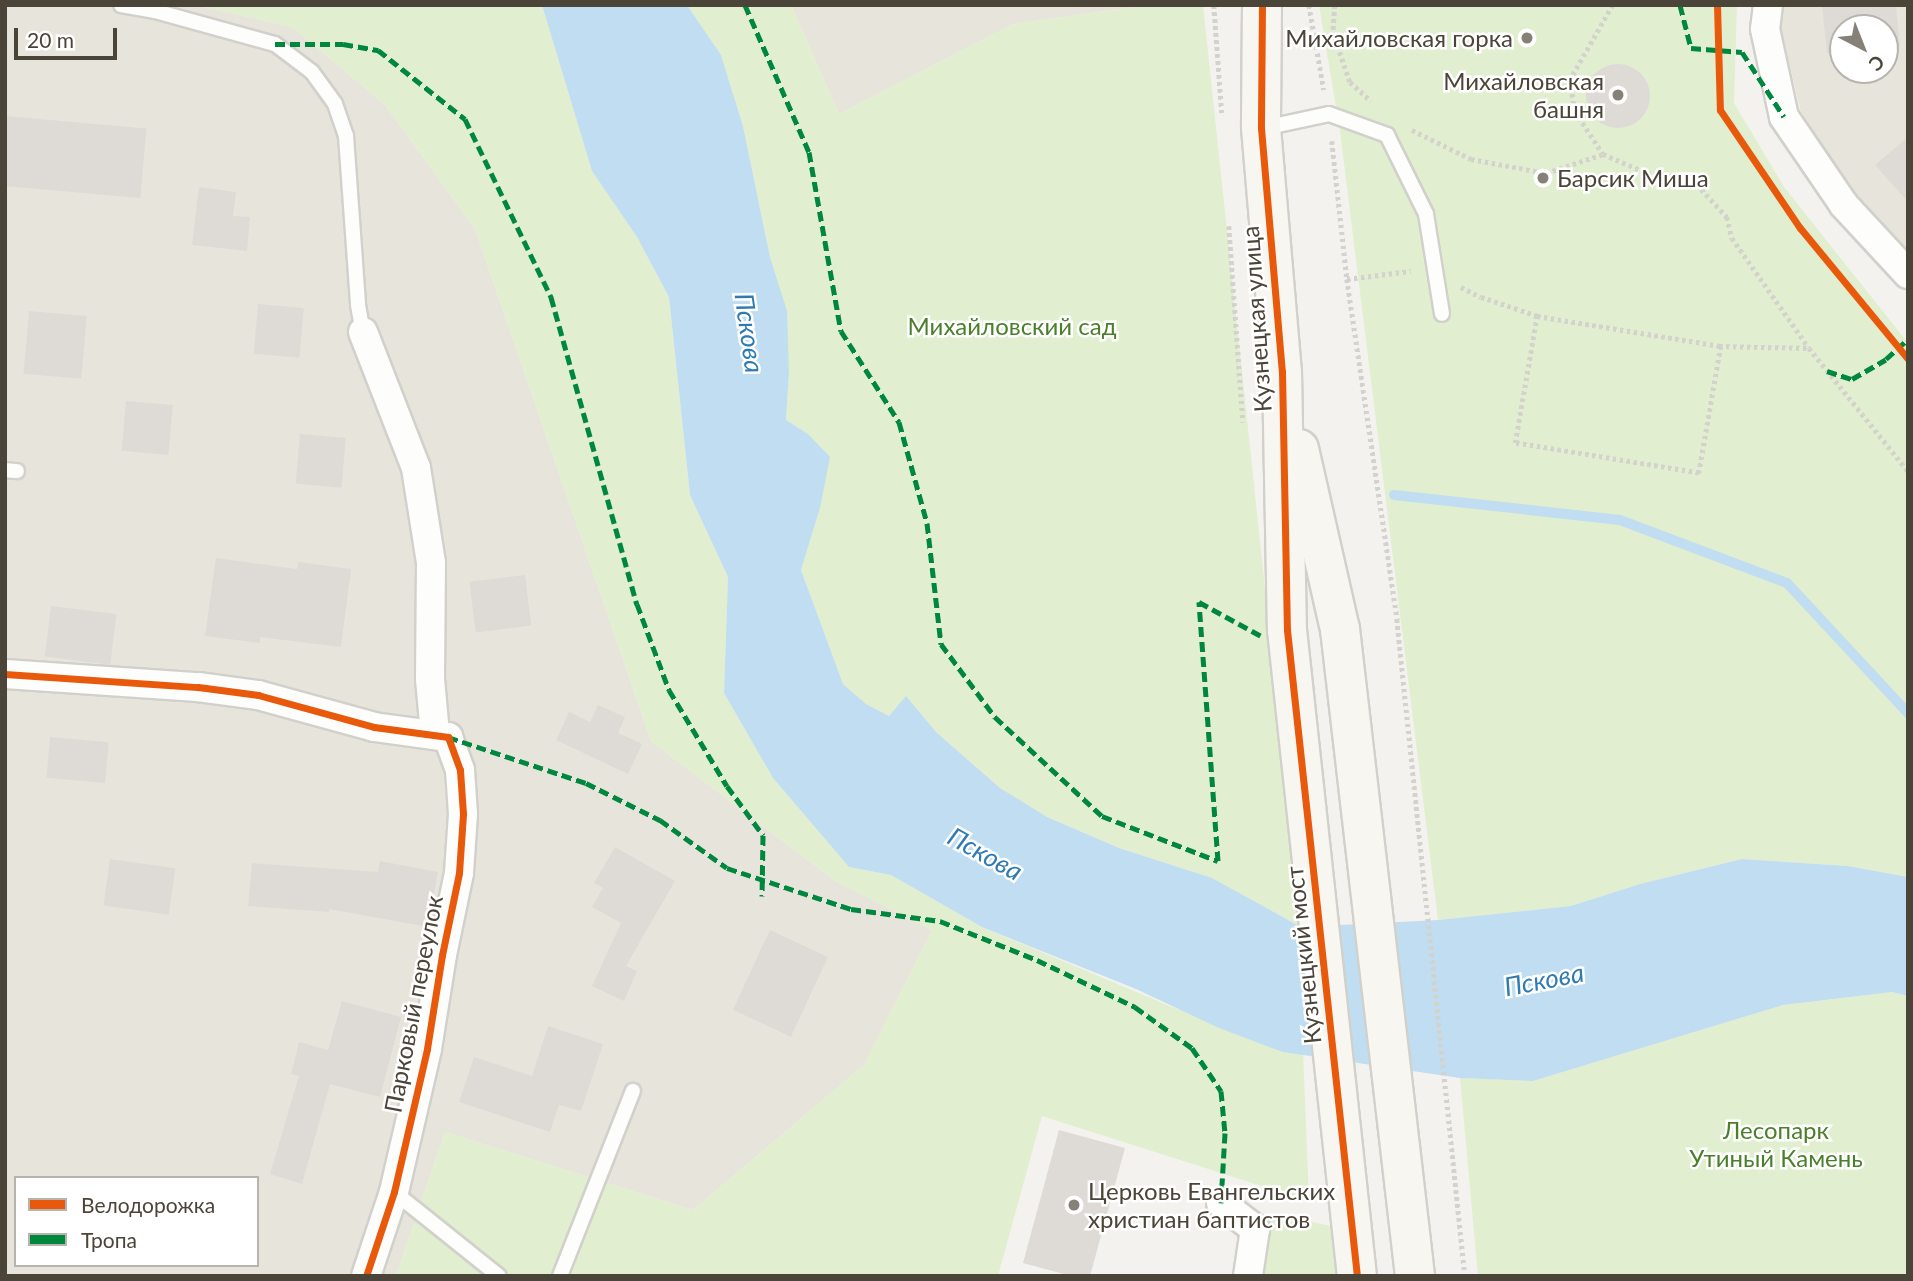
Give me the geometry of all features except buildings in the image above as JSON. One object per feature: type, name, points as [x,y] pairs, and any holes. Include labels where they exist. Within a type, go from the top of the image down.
[{"type":"street","name":"Кузнецкая улица","points":[[1262,5],[1261,128],[1282,372],[1287,630]]},
{"type":"street","points":[[1768,5],[1765,29],[1784,117],[1844,205],[1908,274]]},
{"type":"street","name":"Парковый переулок","points":[[363,332],[416,468],[430,563],[429,679],[441,736],[461,781],[463,814],[459,873],[442,955],[428,1049],[394,1192],[366,1276]]},
{"type":"street","name":"Кузнецкая улица","points":[[1282,372],[1340,628],[1415,1276]]},
{"type":"street","name":"Кузнецкий мост","points":[[1287,630],[1357,1276]]},
{"type":"street","points":[[5,674],[198,687],[258,695],[373,727],[441,736]]},
{"type":"street","points":[[1221,1203],[1255,1229],[1248,1276]]},
{"type":"lane","points":[[121,5],[155,10],[275,44],[312,72],[335,104],[346,136],[358,304],[363,332]]},
{"type":"lane","points":[[1261,128],[1329,114],[1387,135],[1426,214],[1442,313]]},
{"type":"lane","points":[[560,1276],[633,1091]]},
{"type":"lane","points":[[394,1192],[499,1276]]},
{"type":"path","points":[[1214,5],[1222,116]]},
{"type":"path","points":[[1309,5],[1329,114],[1348,279],[1397,619],[1465,1276]]},
{"type":"path","points":[[1335,5],[1333,32],[1350,82],[1375,105]]},
{"type":"path","points":[[1613,5],[1570,80],[1575,111],[1603,154],[1647,173],[1692,179],[1727,217],[1732,238],[1809,348],[1908,471]]},
{"type":"path","points":[[1403,126],[1471,159],[1546,173],[1603,154]]},
{"type":"path","points":[[1228,213],[1244,434]]},
{"type":"path","points":[[1348,279],[1415,270],[1437,274],[1481,297],[1536,316],[1721,346],[1809,348]]},
{"type":"path","points":[[1536,316],[1515,443],[1699,473],[1721,346]]},
{"type":"shaded area","points":[[5,5],[195,5],[292,27],[385,105],[475,229],[651,741],[835,881],[932,930],[864,1065],[693,1210],[445,1132],[396,1276],[5,1276]]},
{"type":"shaded area","points":[[791,5],[1147,5],[1013,24],[839,114]]},
{"type":"shaded area","points":[[1783,5],[1908,5],[1908,266],[1851,200],[1801,112],[1781,30]]},
{"type":"green space","points":[[195,5],[542,5],[592,171],[637,237],[669,297],[690,495],[728,577],[724,693],[773,778],[849,867],[891,875],[982,927],[1172,1007],[1303,1051],[1309,1201],[1042,1116],[998,1276],[396,1276],[445,1132],[693,1210],[864,1065],[932,930],[835,881],[651,741],[475,229],[385,105],[292,27]]},
{"type":"green space","name":"Михайловский сад","points":[[687,5],[791,5],[839,114],[1013,24],[1147,5],[1203,5],[1301,927],[1212,878],[1119,848],[1047,817],[1000,788],[936,732],[906,697],[889,716],[866,704],[843,684],[801,570],[820,508],[808,434],[786,420],[789,372],[786,311],[770,257],[743,126],[721,55]]},
{"type":"green space","points":[[1319,5],[1737,5],[1734,103],[1784,187],[1908,343],[1908,877],[1848,866],[1742,859],[1640,884],[1571,906],[1438,920],[1340,131]]},
{"type":"green space","name":"Лесопарк Утиный Камень","points":[[1892,992],[1908,996],[1908,1276],[1478,1276],[1460,1078],[1533,1081],[1783,1005]]},
{"type":"green space","points":[[1271,1214],[1331,1226],[1340,1276],[1264,1276]]},
{"type":"water","name":"Пскова","points":[[542,5],[687,5],[721,55],[743,126],[770,257],[787,311],[789,372],[786,420],[808,434],[830,457],[820,508],[801,570],[843,684],[866,704],[889,716],[906,696],[936,732],[1000,788],[1047,817],[1119,848],[1212,878],[1301,927],[1438,920],[1571,906],[1640,884],[1742,859],[1848,866],[1908,877],[1908,996],[1892,992],[1783,1005],[1533,1081],[1460,1078],[1283,1052],[1219,1028],[1136,989],[982,927],[891,875],[849,867],[773,778],[724,693],[728,577],[690,495],[669,297],[637,237],[592,171]]},
{"type":"waterway","points":[[1394,495],[1620,520],[1787,583],[1908,713]]},
{"type":"marked path","points":[[745,5],[809,152],[841,331],[899,422],[927,523],[941,644],[995,717],[1102,816],[1218,861],[1199,602],[1263,637]]},
{"type":"marked path","points":[[1680,5],[1691,48],[1742,52],[1784,117]]},
{"type":"marked path","points":[[275,44],[343,44],[378,50],[465,119],[551,297],[637,604],[669,690],[727,786],[763,835],[762,896]]},
{"type":"marked path","points":[[1827,371],[1852,379],[1886,359],[1908,339]]},
{"type":"marked path","points":[[448,737],[586,783],[660,820],[727,868],[851,909],[940,921],[1037,960],[1135,1007],[1192,1048],[1221,1091],[1225,1133],[1221,1203]]},
{"type":"cycle path","points":[[1262,5],[1261,128],[1282,372],[1287,630],[1357,1276]]},
{"type":"cycle path","points":[[1717,5],[1720,110],[1800,228],[1908,359]]},
{"type":"cycle path","points":[[5,674],[198,687],[258,695],[374,727],[448,737],[460,770],[463,814],[459,873],[427,1049],[394,1192],[366,1276]]},
{"type":"place","name":"Михайловская горка","points":[[1527,38]]},
{"type":"place","name":"Михайловская башня","points":[[1618,95]]},
{"type":"place","name":"Барсик Миша","points":[[1543,178]]},
{"type":"place","name":"Церковь Евангельских христиан баптистов","points":[[1074,1205]]}]
